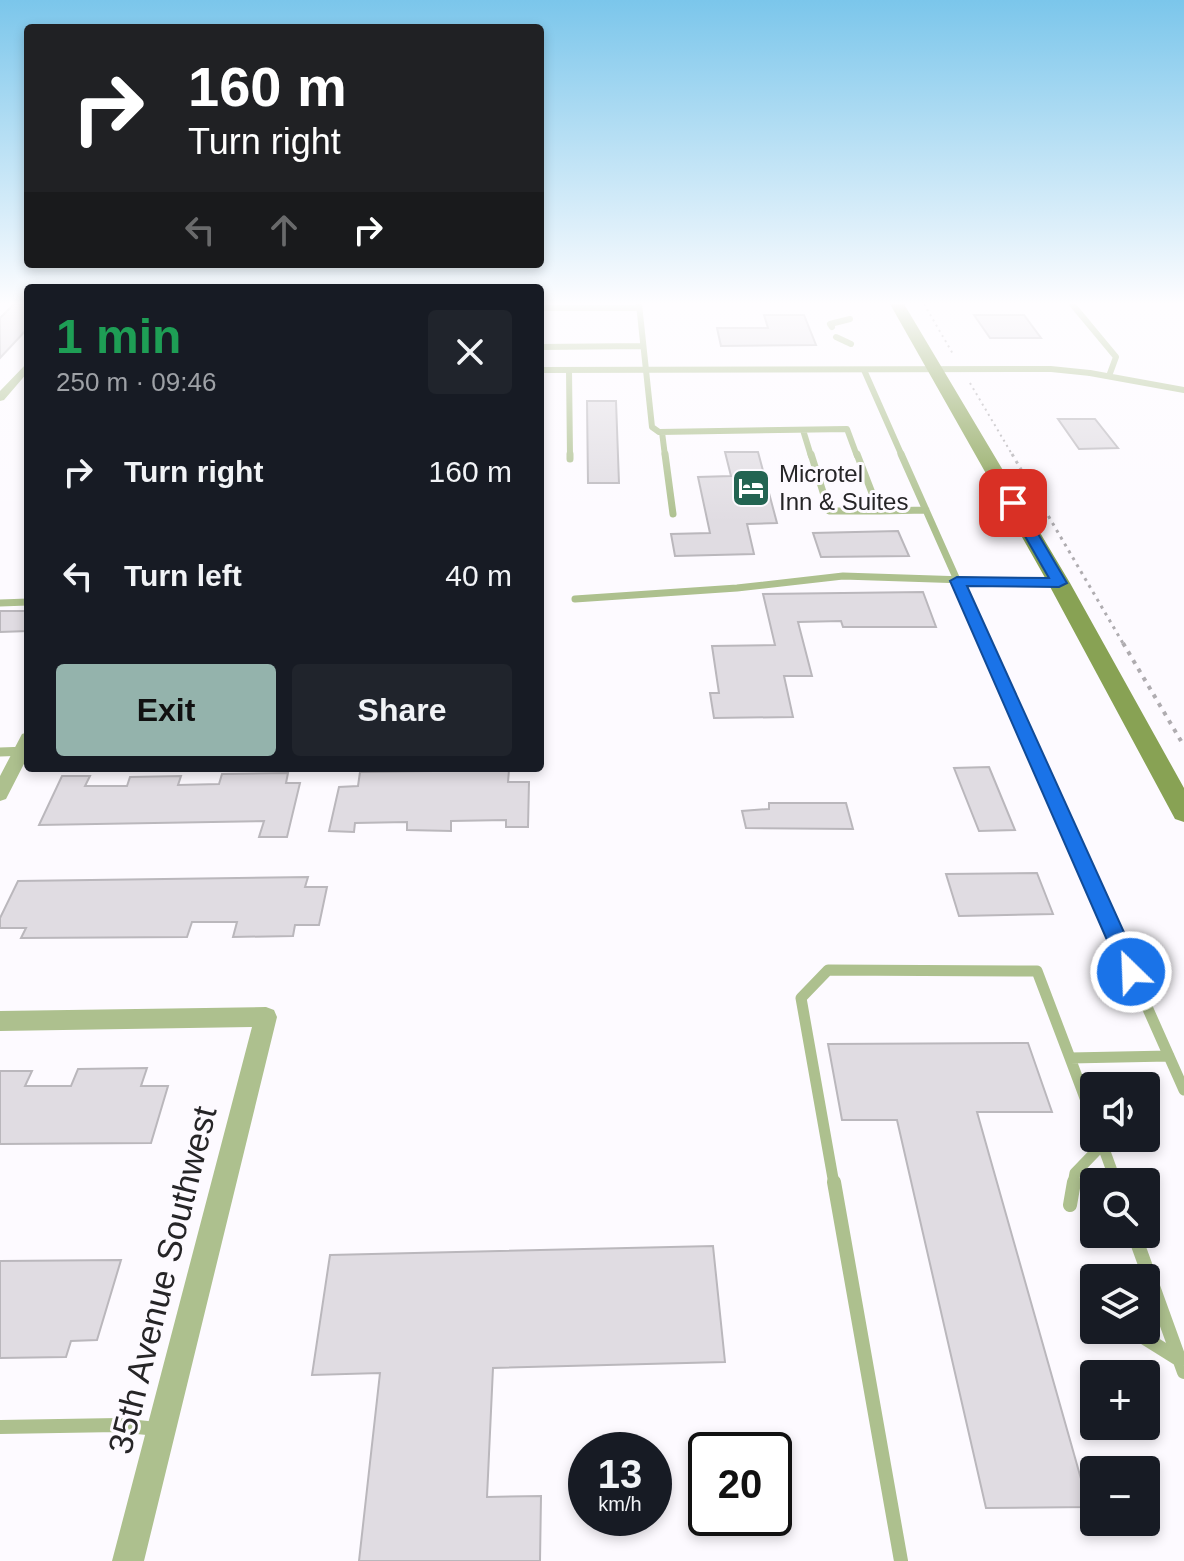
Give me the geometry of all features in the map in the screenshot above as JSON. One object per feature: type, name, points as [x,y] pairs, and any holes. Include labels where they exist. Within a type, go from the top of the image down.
[{"type":"main road","points":[[940,377],[1059,583],[1184,812]]},
{"type":"street","points":[[0,378],[22,379]]},
{"type":"street","points":[[0,398],[22,379]]},
{"type":"street","points":[[0,794],[24,751]]},
{"type":"street","name":"35th Avenue Southwest","points":[[0,1021],[266,1017],[128,1561]]},
{"type":"lane","points":[[569,377],[570,459]]},
{"type":"lane","points":[[646,377],[652,427],[662,432],[847,429],[879,511]]},
{"type":"lane","points":[[867,377],[1184,1090]]},
{"type":"lane","points":[[1114,377],[1184,390]]},
{"type":"lane","points":[[803,430],[829,511],[926,510]]},
{"type":"lane","points":[[662,432],[673,514]]},
{"type":"lane","points":[[575,599],[737,588],[843,576],[1059,583]]},
{"type":"lane","points":[[0,603],[24,602]]},
{"type":"lane","points":[[0,752],[24,747]]},
{"type":"lane","points":[[901,1561],[801,998],[828,970],[1037,971],[1080,1085]]},
{"type":"lane","points":[[1070,1058],[1169,1056]]},
{"type":"lane","points":[[1070,1205],[1075,1173],[1093,1152]]},
{"type":"lane","points":[[1139,1248],[1182,1366]]},
{"type":"lane","points":[[1151,1344],[1182,1366]]},
{"type":"lane","points":[[0,1427],[118,1425],[160,1429]]},
{"type":"path","points":[[970,383],[1184,746]]},
{"type":"building","points":[[587,401],[616,401],[619,483],[588,483]]},
{"type":"building","points":[[1058,419],[1095,419],[1118,448],[1079,449]]},
{"type":"building","points":[[725,452],[758,452],[777,523],[747,524],[754,554],[675,556],[671,534],[710,533],[698,477],[731,476]]},
{"type":"building","points":[[898,531],[909,556],[821,557],[813,533]]},
{"type":"building","points":[[923,592],[936,627],[843,627],[841,621],[798,622],[812,676],[784,676],[793,717],[714,718],[710,693],[719,693],[712,646],[775,645],[763,594]]},
{"type":"building","points":[[0,611],[24,611],[24,631],[0,632]]},
{"type":"building","points":[[989,767],[1015,830],[979,831],[954,768]]},
{"type":"building","points":[[360,772],[509,772],[508,782],[529,782],[528,827],[506,827],[506,820],[451,821],[451,831],[407,830],[407,822],[355,823],[354,832],[329,831],[339,787],[358,786]]},
{"type":"building","points":[[288,773],[286,783],[300,783],[287,837],[259,837],[264,821],[39,825],[62,776],[90,776],[85,786],[127,786],[130,777],[181,776],[178,785],[219,784],[222,774]]},
{"type":"building","points":[[769,803],[846,803],[853,829],[746,828],[742,811],[769,809]]},
{"type":"building","points":[[1037,873],[1053,914],[959,916],[946,874]]},
{"type":"building","points":[[308,877],[305,887],[327,887],[319,925],[295,925],[293,936],[233,937],[237,922],[192,922],[187,937],[21,938],[26,928],[0,928],[0,918],[18,881]]},
{"type":"building","points":[[1028,1043],[1052,1112],[977,1112],[1080,1475],[1080,1507],[986,1508],[897,1120],[842,1120],[828,1044]]},
{"type":"building","points":[[147,1068],[141,1086],[168,1086],[151,1143],[0,1144],[0,1071],[32,1071],[25,1086],[71,1086],[78,1069]]},
{"type":"building","points":[[713,1246],[725,1362],[493,1368],[487,1497],[541,1496],[540,1561],[359,1561],[380,1373],[312,1375],[330,1255]]},
{"type":"building","points":[[121,1260],[97,1340],[71,1341],[66,1357],[0,1358],[0,1261]]},
{"type":"place","name":"Microtel Inn & Suites","points":[[751,488]]},
{"type":"route","points":[[1013,503],[1059,583],[957,581],[1131,972]]}]
